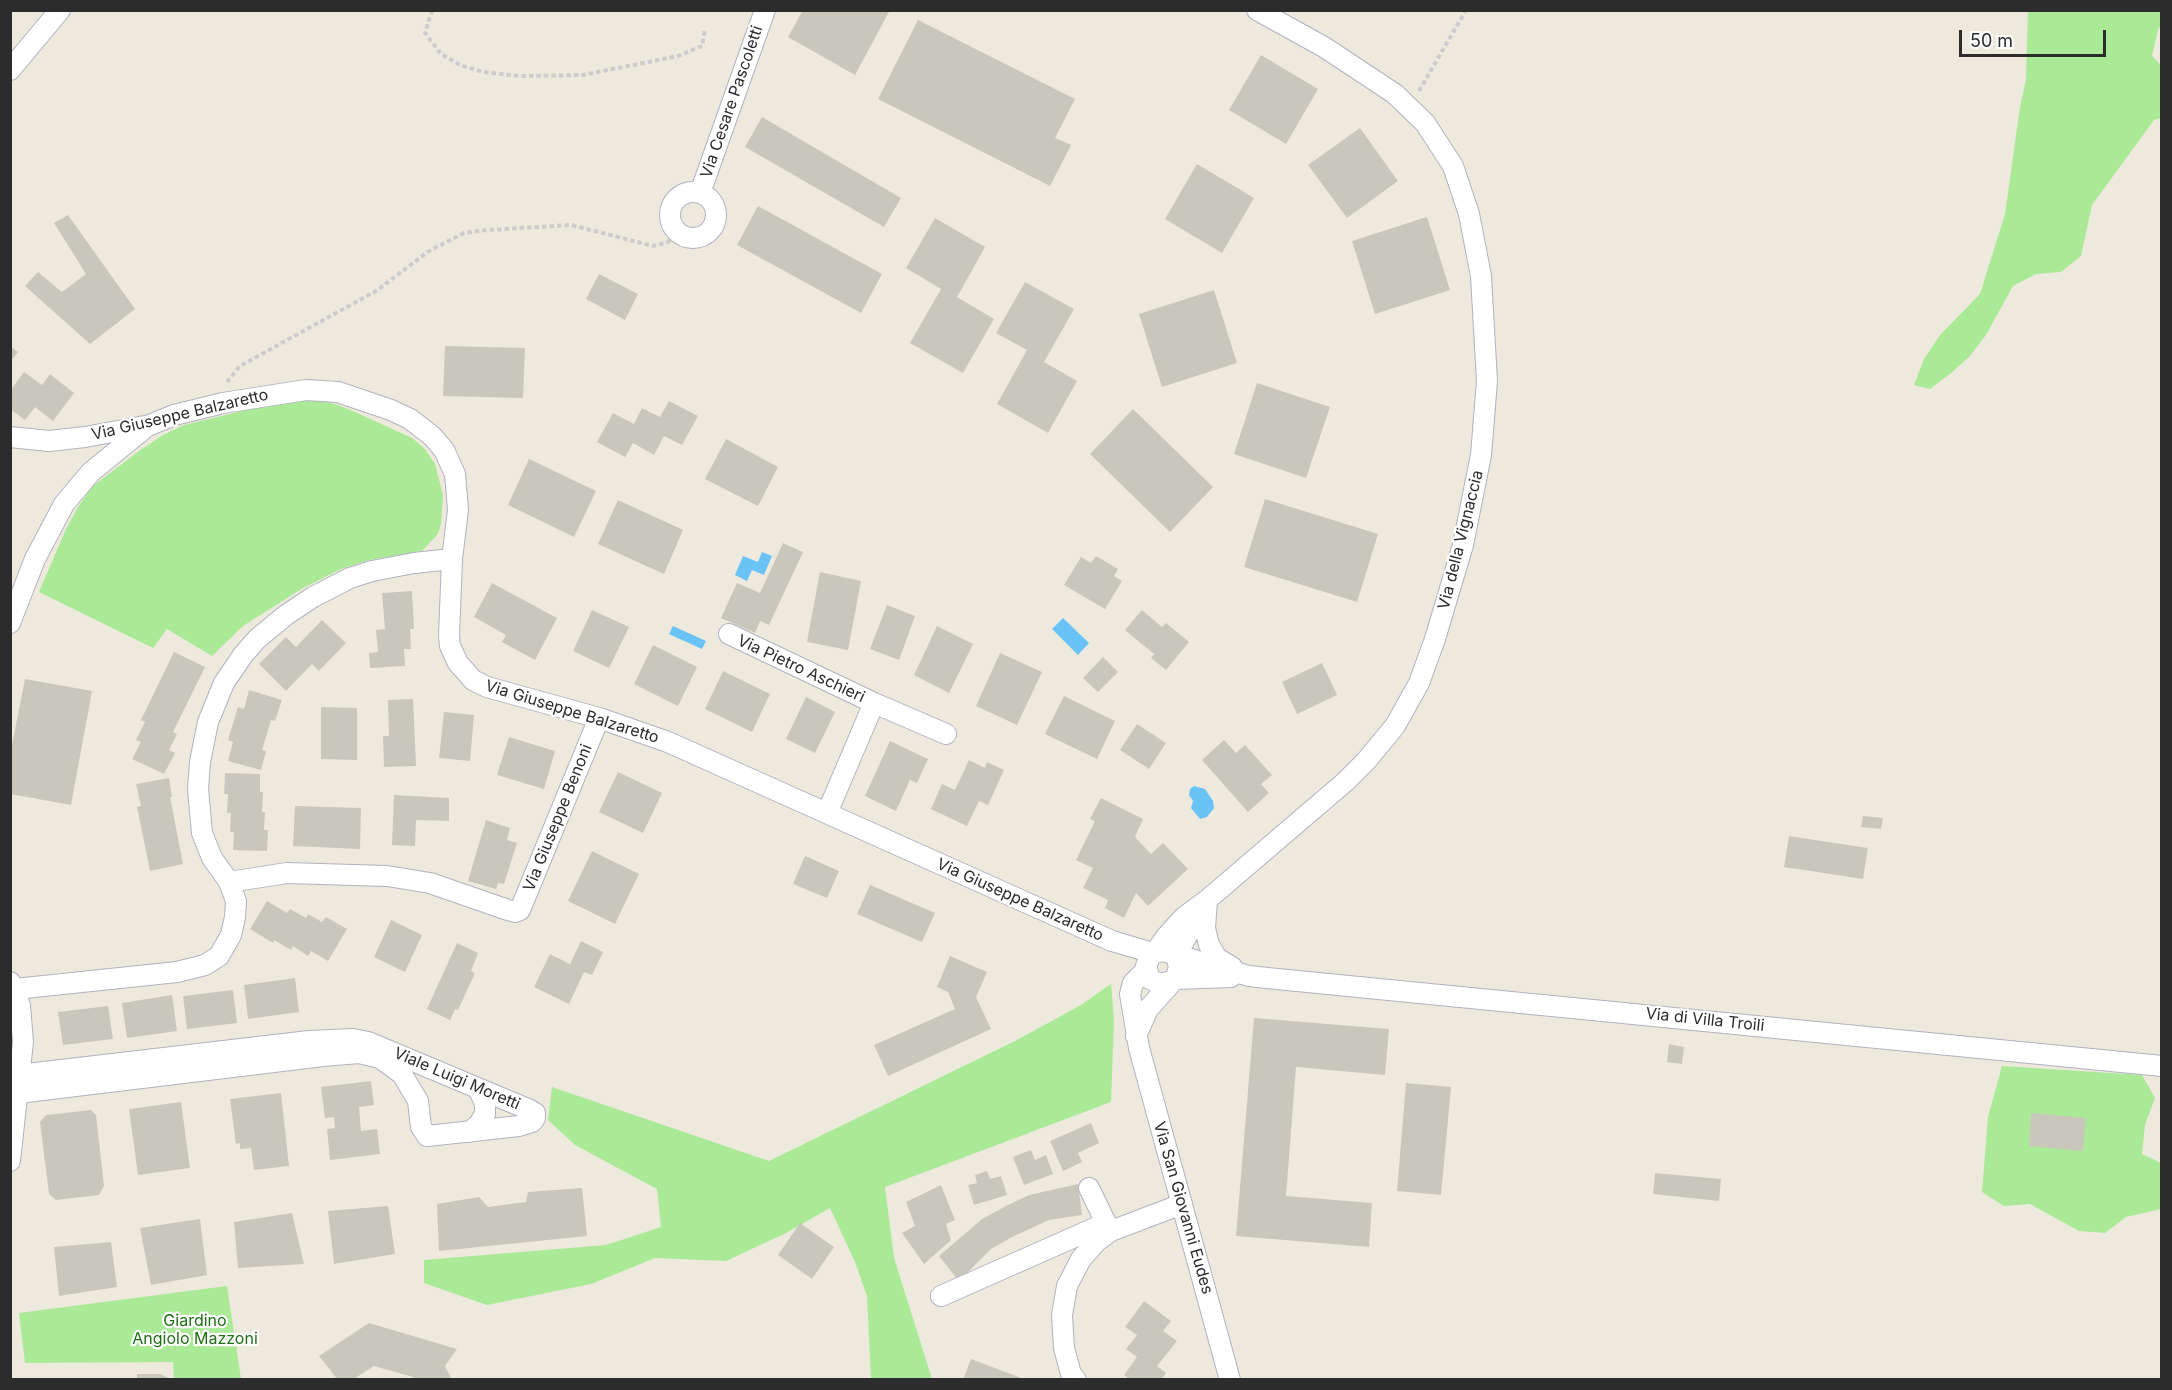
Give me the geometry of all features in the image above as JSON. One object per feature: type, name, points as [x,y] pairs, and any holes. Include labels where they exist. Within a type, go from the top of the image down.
[{"type":"street","points":[[10,70],[60,10]]},
{"type":"street","name":"Via Cesare Pascoletti","points":[[700,193],[765,10]]},
{"type":"street","name":"Via della Vignaccia","points":[[1150,960],[1179,921],[1335,792],[1366,761],[1395,726],[1424,672],[1466,535],[1481,455],[1486,381],[1481,276],[1469,214],[1453,166],[1430,130],[1395,94],[1339,57],[1257,10]]},
{"type":"street","points":[[700,193],[712,202],[716,208],[715,223],[706,235],[699,238],[684,237],[678,232],[671,219],[674,204],[685,194],[700,193]]},
{"type":"street","name":"Via Giuseppe Balzaretto","points":[[10,437],[62,440],[150,425],[184,412],[296,391],[328,390],[368,401],[418,424],[439,443],[455,474],[458,510],[452,559],[449,636],[453,655],[463,671],[473,680],[488,687],[599,718],[687,749],[1150,960]]},
{"type":"street","points":[[10,622],[38,553],[64,504],[91,472],[150,425]]},
{"type":"street","points":[[10,1161],[15,1084],[23,1042],[22,1023],[13,986],[177,972],[205,965],[219,956],[231,935],[236,909],[234,894],[229,882],[212,858],[202,834],[198,789],[202,747],[208,722],[216,700],[232,670],[250,646],[265,633],[299,606],[341,582],[384,568],[452,559]]},
{"type":"street","name":"Via Pietro Aschieri","points":[[729,634],[874,703],[946,734]]},
{"type":"street","name":"Via Pietro Aschieri","points":[[827,813],[874,703]]},
{"type":"street","name":"Via Giuseppe Benoni","points":[[229,882],[287,873],[387,876],[430,883],[508,910],[515,912],[520,910],[599,718]]},
{"type":"street","points":[[1207,900],[1206,933],[1213,952],[1221,962],[1249,976]]},
{"type":"street","name":"Via della Vignaccia","points":[[1176,957],[1207,900]]},
{"type":"street","points":[[1137,1036],[1148,1009],[1173,980],[1179,968],[1176,957],[1166,952],[1150,960],[1148,976],[1155,982],[1163,984],[1173,980]]},
{"type":"street","name":"Via di Villa Troili","points":[[1176,957],[1208,963],[1249,976]]},
{"type":"street","name":"Via San Giovanni Eudes","points":[[1150,960],[1131,989],[1131,1004],[1137,1036],[1230,1380]]},
{"type":"street","name":"Via di Villa Troili","points":[[1173,980],[1249,976],[2162,1065]]},
{"type":"street","name":"Viale Luigi Moretti","points":[[332,1039],[353,1039],[368,1042],[530,1110],[535,1113],[535,1118],[534,1122],[529,1124],[427,1136],[421,1127],[418,1101],[406,1078],[380,1058],[359,1053],[15,1084],[332,1039]]},
{"type":"street","points":[[418,1101],[423,1084],[433,1070]]},
{"type":"street","points":[[469,1132],[479,1124],[485,1114],[485,1104],[479,1090]]},
{"type":"street","points":[[1089,1188],[1109,1227]]},
{"type":"street","points":[[941,1296],[1109,1227],[1182,1204]]},
{"type":"street","points":[[1076,1380],[1071,1374],[1064,1347],[1062,1315],[1067,1286],[1081,1259],[1109,1227]]},
{"type":"path","points":[[432,10],[425,33],[441,54],[460,66],[483,72],[521,76],[583,75],[678,56],[702,45],[705,29]]},
{"type":"path","points":[[1408,106],[1466,10]]},
{"type":"path","points":[[223,404],[226,384],[240,366],[376,291],[429,251],[464,233],[571,225],[653,246],[668,242],[678,232]]},
{"type":"green space","points":[[2028,11],[2161,11],[2161,25],[2152,56],[2161,65],[2161,118],[2154,120],[2092,205],[2081,256],[2061,272],[2036,274],[2013,286],[1986,335],[1970,356],[1930,389],[1914,385],[1924,359],[1940,335],[1980,294],[2005,214],[2026,79]]},
{"type":"green space","points":[[315,400],[353,411],[412,438],[424,448],[435,464],[443,495],[438,534],[422,551],[369,560],[341,569],[303,588],[243,626],[212,656],[167,629],[153,648],[39,592],[78,507],[93,486],[139,451],[163,435],[184,425],[280,402]]},
{"type":"green space","points":[[1111,984],[1114,1021],[1111,1102],[885,1187],[894,1258],[932,1379],[871,1379],[867,1296],[855,1262],[830,1208],[786,1233],[726,1261],[655,1258],[591,1284],[487,1305],[424,1283],[424,1260],[606,1245],[661,1227],[657,1189],[575,1145],[548,1120],[552,1087],[769,1161],[1015,1041],[1081,1005]]},
{"type":"green space","points":[[2002,1066],[2142,1075],[2155,1098],[2145,1125],[2142,1154],[2161,1163],[2161,1209],[2126,1217],[2105,1233],[2079,1231],[2030,1204],[2004,1206],[1982,1192],[1988,1117]]},
{"type":"green space","name":"Giardino Angiolo Mazzoni","points":[[227,1286],[241,1379],[174,1379],[173,1362],[25,1363],[19,1313]]},
{"type":"water","points":[[762,552],[772,556],[764,575],[752,570],[747,581],[735,575],[743,556],[758,562]]},
{"type":"water","points":[[1063,618],[1089,643],[1078,655],[1052,629]]},
{"type":"water","points":[[673,626],[706,641],[702,649],[669,634]]},
{"type":"water","points":[[1194,786],[1205,789],[1213,801],[1214,808],[1207,817],[1200,819],[1191,808],[1193,801],[1189,795],[1190,789]]},
{"type":"building","points":[[803,10],[890,10],[855,75],[788,37]]},
{"type":"building","points":[[918,20],[1075,99],[1055,138],[1071,145],[1050,186],[878,99]]},
{"type":"building","points":[[1261,55],[1318,89],[1286,144],[1229,110]]},
{"type":"building","points":[[762,117],[901,198],[884,227],[745,147]]},
{"type":"building","points":[[1360,128],[1398,181],[1347,218],[1308,165]]},
{"type":"building","points":[[1197,164],[1254,198],[1222,253],[1165,219]]},
{"type":"building","points":[[758,206],[882,274],[861,313],[737,245]]},
{"type":"building","points":[[68,215],[135,309],[90,344],[25,286],[38,272],[62,292],[86,274],[54,223]]},
{"type":"building","points":[[1427,217],[1450,290],[1375,314],[1352,241]]},
{"type":"building","points":[[935,218],[985,247],[957,297],[994,319],[963,373],[910,343],[941,289],[906,268]]},
{"type":"building","points":[[599,274],[638,294],[625,320],[586,299]]},
{"type":"building","points":[[1025,282],[1074,309],[1044,362],[1077,381],[1048,433],[997,404],[1027,350],[996,333]]},
{"type":"building","points":[[1214,290],[1237,363],[1162,387],[1139,314]]},
{"type":"building","points":[[10,346],[18,352],[10,362]]},
{"type":"building","points":[[445,346],[525,348],[523,398],[443,396]]},
{"type":"building","points":[[24,372],[42,385],[50,374],[74,393],[53,421],[35,407],[25,420],[10,409],[10,391]]},
{"type":"building","points":[[1257,383],[1330,407],[1306,478],[1234,454]]},
{"type":"building","points":[[669,401],[698,416],[682,445],[664,436],[654,455],[633,443],[625,457],[597,442],[613,413],[634,424],[642,408],[660,417]]},
{"type":"building","points":[[1133,409],[1213,487],[1170,532],[1090,454]]},
{"type":"building","points":[[726,439],[778,467],[758,506],[705,479]]},
{"type":"building","points":[[529,459],[596,491],[574,537],[508,505]]},
{"type":"building","points":[[1265,499],[1378,534],[1357,602],[1244,567]]},
{"type":"building","points":[[618,500],[683,530],[664,574],[598,544]]},
{"type":"building","points":[[783,543],[803,552],[769,625],[760,621],[755,633],[721,618],[737,583],[760,593]]},
{"type":"building","points":[[1096,556],[1118,569],[1114,576],[1122,581],[1105,609],[1064,585],[1081,557],[1091,563]]},
{"type":"building","points":[[820,572],[861,581],[848,650],[807,642]]},
{"type":"building","points":[[492,583],[557,618],[535,660],[502,642],[506,635],[474,617]]},
{"type":"building","points":[[412,591],[414,629],[410,629],[411,649],[404,649],[405,666],[370,668],[369,653],[378,652],[376,630],[385,629],[382,593]]},
{"type":"building","points":[[887,605],[915,616],[899,660],[870,649]]},
{"type":"building","points":[[592,610],[629,627],[609,668],[573,651]]},
{"type":"building","points":[[1142,610],[1162,627],[1166,623],[1189,642],[1166,670],[1151,658],[1154,654],[1125,630]]},
{"type":"building","points":[[322,620],[346,643],[319,671],[312,664],[286,691],[259,664],[286,637],[296,647]]},
{"type":"building","points":[[937,626],[973,644],[949,693],[914,675]]},
{"type":"building","points":[[653,645],[697,667],[678,706],[634,684]]},
{"type":"building","points":[[174,652],[205,667],[173,732],[177,734],[169,750],[175,753],[164,774],[132,759],[141,742],[136,740],[145,722],[141,720]]},
{"type":"building","points":[[1000,653],[1042,672],[1017,725],[976,706]]},
{"type":"building","points":[[1103,657],[1118,672],[1098,692],[1083,678]]},
{"type":"building","points":[[1322,663],[1337,695],[1297,714],[1282,682]]},
{"type":"building","points":[[723,671],[770,694],[752,732],[705,709]]},
{"type":"building","points":[[25,679],[92,691],[71,805],[10,794],[10,755]]},
{"type":"building","points":[[249,690],[282,700],[275,721],[271,720],[262,750],[266,751],[261,770],[228,761],[233,742],[228,740],[238,707],[244,709]]},
{"type":"building","points":[[1064,696],[1115,721],[1097,759],[1045,734]]},
{"type":"building","points":[[806,697],[835,712],[815,753],[786,739]]},
{"type":"building","points":[[413,699],[416,766],[384,767],[383,736],[389,736],[388,700]]},
{"type":"building","points":[[321,707],[357,708],[357,760],[321,759]]},
{"type":"building","points":[[444,712],[474,715],[470,761],[439,758]]},
{"type":"building","points":[[1137,724],[1166,743],[1149,769],[1120,750]]},
{"type":"building","points":[[509,737],[555,751],[544,789],[497,775]]},
{"type":"building","points":[[1224,740],[1236,753],[1245,745],[1272,775],[1261,784],[1269,793],[1248,812],[1202,760]]},
{"type":"building","points":[[890,741],[928,759],[917,783],[910,780],[896,811],[865,796]]},
{"type":"building","points":[[969,760],[985,768],[987,762],[1004,770],[988,805],[979,801],[967,826],[931,809],[942,784],[955,790]]},
{"type":"building","points":[[618,772],[662,793],[643,833],[599,812]]},
{"type":"building","points":[[225,773],[260,774],[260,792],[263,792],[262,812],[265,812],[264,830],[268,830],[267,851],[233,850],[234,832],[230,832],[231,813],[227,813],[228,794],[224,794]]},
{"type":"building","points":[[169,778],[172,797],[170,797],[183,864],[150,871],[137,807],[141,806],[136,784]]},
{"type":"building","points":[[394,795],[449,798],[449,821],[416,820],[415,846],[392,845]]},
{"type":"building","points":[[1101,798],[1143,819],[1135,837],[1151,854],[1163,843],[1188,869],[1148,906],[1136,893],[1124,918],[1105,908],[1108,900],[1083,888],[1093,868],[1076,860],[1095,821],[1090,819]]},
{"type":"building","points":[[295,806],[361,808],[360,849],[293,846]]},
{"type":"building","points":[[1863,816],[1883,818],[1881,829],[1861,827]]},
{"type":"building","points":[[486,820],[510,828],[507,840],[517,843],[504,884],[498,883],[496,889],[468,881]]},
{"type":"building","points":[[1789,836],[1868,848],[1863,879],[1784,867]]},
{"type":"building","points":[[592,851],[639,874],[615,924],[568,901]]},
{"type":"building","points":[[805,856],[839,871],[827,898],[793,884]]},
{"type":"building","points":[[870,885],[935,913],[922,942],[857,914]]},
{"type":"building","points":[[267,901],[287,913],[290,909],[306,918],[308,914],[322,922],[326,917],[347,929],[328,961],[311,951],[308,956],[293,946],[291,950],[274,940],[273,943],[250,929]]},
{"type":"building","points":[[391,920],[422,935],[405,972],[374,957]]},
{"type":"building","points":[[581,941],[603,952],[592,975],[584,972],[569,1004],[534,987],[550,954],[570,964]]},
{"type":"building","points":[[457,943],[478,953],[471,971],[475,973],[458,1010],[455,1009],[450,1020],[427,1009]]},
{"type":"building","points":[[950,956],[987,972],[976,997],[991,1029],[888,1076],[874,1045],[955,1009],[948,992],[937,987]]},
{"type":"building","points":[[295,978],[299,1012],[248,1019],[244,985]]},
{"type":"building","points":[[233,990],[237,1023],[187,1029],[183,996]]},
{"type":"building","points":[[172,995],[177,1031],[127,1038],[122,1003]]},
{"type":"building","points":[[108,1006],[113,1039],[63,1045],[58,1012]]},
{"type":"building","points":[[1254,1018],[1389,1029],[1385,1075],[1296,1067],[1286,1196],[1372,1203],[1369,1247],[1236,1236]]},
{"type":"building","points":[[1669,1044],[1684,1047],[1682,1064],[1667,1062]]},
{"type":"building","points":[[371,1081],[374,1105],[359,1107],[361,1131],[377,1129],[380,1154],[330,1160],[327,1129],[335,1128],[334,1117],[325,1118],[321,1087]]},
{"type":"building","points":[[1406,1083],[1451,1087],[1441,1195],[1397,1191]]},
{"type":"building","points":[[281,1093],[289,1166],[254,1170],[251,1148],[240,1149],[240,1143],[236,1144],[230,1099]]},
{"type":"building","points":[[181,1102],[190,1168],[138,1175],[129,1109]]},
{"type":"building","points":[[91,1110],[96,1115],[104,1186],[99,1195],[56,1200],[49,1194],[40,1122],[46,1115]]},
{"type":"building","points":[[2031,1113],[2086,1118],[2083,1151],[2029,1146]]},
{"type":"building","points":[[1091,1123],[1099,1143],[1078,1153],[1082,1162],[1063,1171],[1050,1141]]},
{"type":"building","points":[[1031,1150],[1035,1160],[1046,1155],[1053,1174],[1024,1185],[1013,1157]]},
{"type":"building","points":[[987,1171],[990,1179],[1001,1176],[1007,1195],[974,1205],[968,1185],[977,1183],[975,1175]]},
{"type":"building","points":[[1655,1173],[1721,1179],[1719,1201],[1653,1194]]},
{"type":"building","points":[[1078,1184],[1082,1215],[1049,1220],[1012,1237],[991,1249],[959,1281],[939,1256],[982,1219],[1006,1206],[1029,1195]]},
{"type":"building","points":[[941,1185],[955,1220],[946,1224],[951,1240],[924,1264],[902,1233],[915,1226],[906,1202]]},
{"type":"building","points":[[582,1188],[587,1236],[439,1251],[437,1204],[479,1197],[488,1207],[526,1202],[528,1192]]},
{"type":"building","points":[[388,1206],[395,1254],[334,1264],[328,1211]]},
{"type":"building","points":[[292,1213],[304,1264],[238,1268],[234,1222]]},
{"type":"building","points":[[200,1219],[207,1275],[151,1285],[140,1228]]},
{"type":"building","points":[[800,1223],[834,1247],[812,1279],[778,1255]]},
{"type":"building","points":[[111,1242],[117,1287],[59,1296],[54,1247]]},
{"type":"building","points":[[1144,1301],[1171,1321],[1163,1331],[1177,1341],[1157,1366],[1166,1373],[1161,1380],[1130,1380],[1124,1375],[1137,1357],[1126,1349],[1137,1335],[1125,1327]]},
{"type":"building","points":[[369,1323],[457,1349],[445,1366],[452,1380],[414,1380],[413,1377],[374,1366],[352,1380],[338,1380],[319,1356]]},
{"type":"building","points":[[971,1359],[1024,1379],[1024,1380],[963,1380]]},
{"type":"building","points":[[137,1374],[160,1374],[173,1380],[137,1380]]}]
